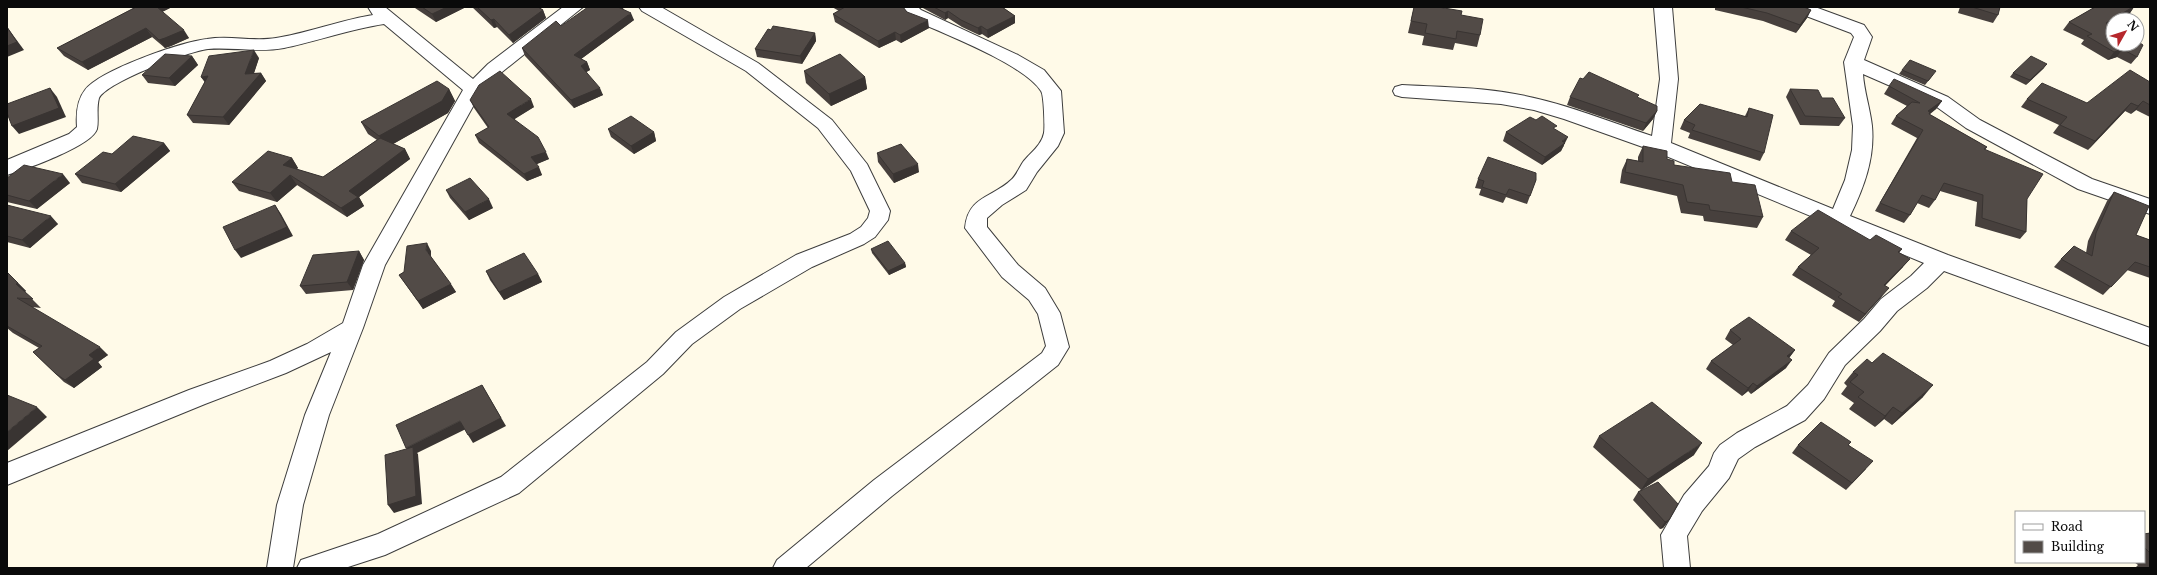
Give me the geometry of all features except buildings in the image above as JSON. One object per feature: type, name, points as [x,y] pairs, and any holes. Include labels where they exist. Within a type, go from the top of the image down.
[{"type":"street","points":[[280,568],[290,505],[317,415],[352,328],[374,265],[473,89],[495,68],[574,7]]},
{"type":"street","points":[[310,568],[385,543],[510,485],[655,368],[684,338],[726,308],[804,261],[857,239],[868,232],[878,220],[880,211],[860,169],[826,124],[752,67],[648,7]]},
{"type":"street","points":[[786,568],[883,488],[1050,359],[1058,347],[1049,313],[1037,294],[1010,271],[976,228],[978,215],[995,200],[1019,185],[1029,168],[1048,146],[1054,133],[1052,92],[1037,74],[1012,59],[915,14],[908,7]]},
{"type":"street","points":[[1661,146],[1669,80],[1663,7]]},
{"type":"street","points":[[1799,8],[1858,29],[1862,33],[1863,37],[1853,62],[1863,138],[1859,175],[1839,218]]},
{"type":"street","points":[[7,168],[76,139],[87,129],[86,119],[89,103],[94,91],[128,72],[155,60],[204,45],[230,43],[264,45],[380,12],[473,89]]},
{"type":"street","points":[[1853,62],[1941,101],[1980,128],[2085,184],[2150,207]]},
{"type":"street","points":[[1402,91],[1477,94],[1516,100],[1561,112],[1661,146],[1839,218],[1940,261],[2150,337]]},
{"type":"street","points":[[1677,568],[1674,535],[1693,503],[1720,471],[1723,460],[1729,452],[1746,440],[1796,413],[1816,392],[1837,359],[1872,326],[1889,306],[1940,261]]},
{"type":"street","points":[[7,474],[197,397],[278,367],[314,350],[352,328]]}]
